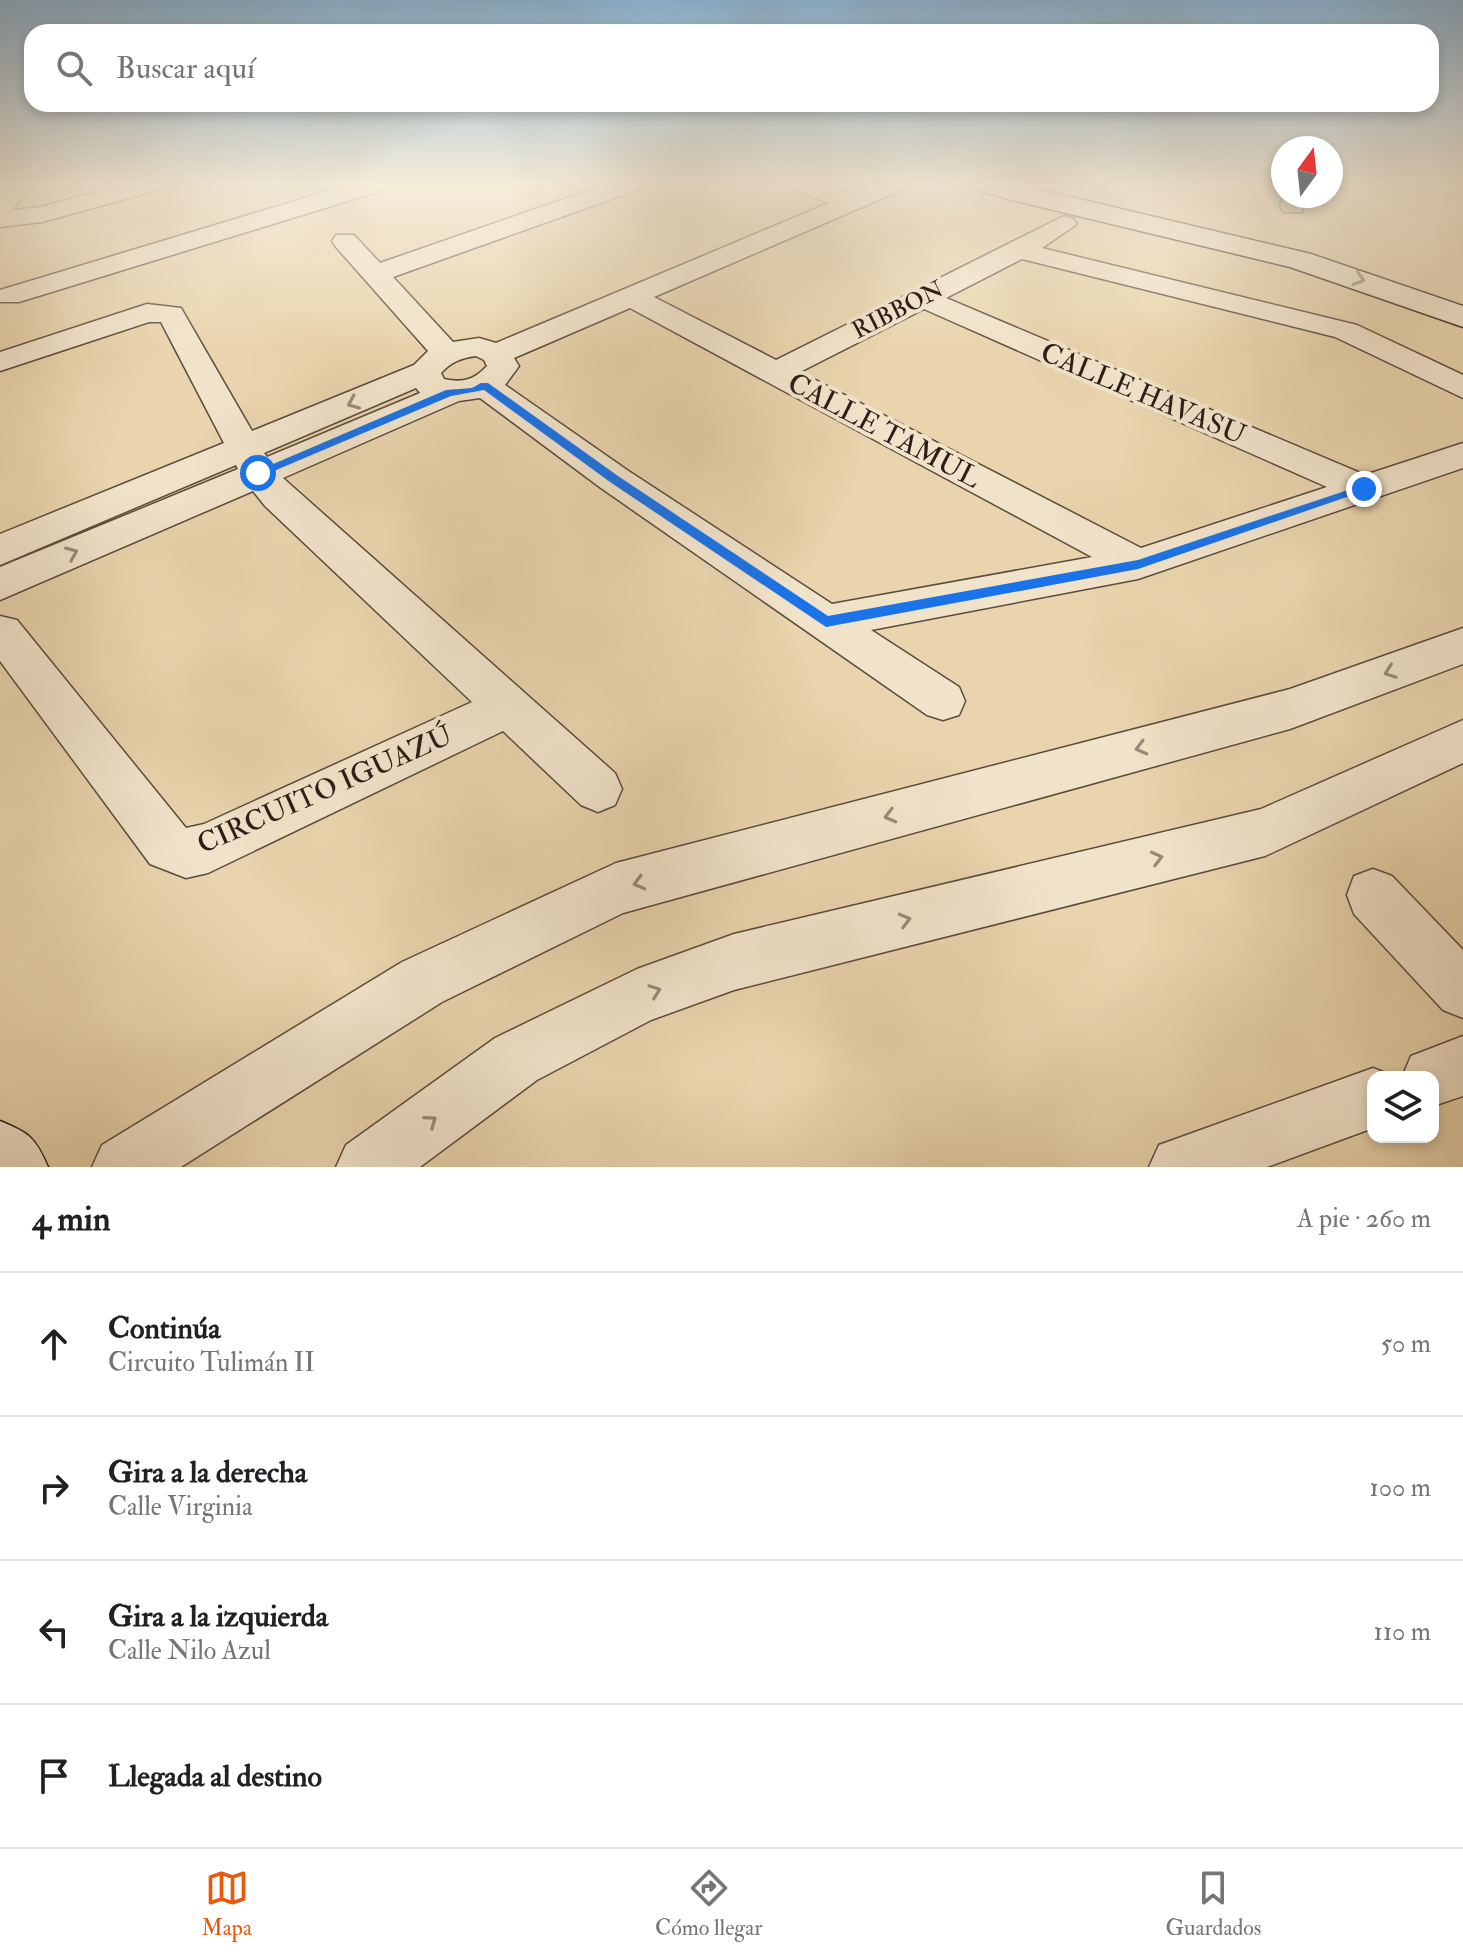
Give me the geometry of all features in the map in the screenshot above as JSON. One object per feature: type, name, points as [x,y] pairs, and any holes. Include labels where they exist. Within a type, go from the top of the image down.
[{"type":"main road","points":[[1208,238],[1278,254],[1404,293],[1463,317]]},
{"type":"main road","points":[[1299,238],[1439,278]]},
{"type":"main road","points":[[0,1155],[13,1167]]},
{"type":"street","points":[[9,296],[182,238]]},
{"type":"street","points":[[375,274],[476,238]]},
{"type":"street","points":[[0,584],[251,461],[767,238]]},
{"type":"street","name":"RIBBON","points":[[774,373],[1039,238]]},
{"type":"street","points":[[345,241],[461,371],[614,479],[943,701]]},
{"type":"street","points":[[1019,250],[1269,313],[1305,333],[1342,348],[1430,371],[1463,388]]},
{"type":"street","name":"CALLE TAMUL","points":[[630,296],[1138,564]]},
{"type":"street","name":"CALLE HAVASU","points":[[922,298],[1364,489]]},
{"type":"street","points":[[0,362],[147,313],[162,311],[171,314],[251,461],[278,497],[598,789]]},
{"type":"street","points":[[826,622],[1138,564],[1463,455]]},
{"type":"street","points":[[0,550],[251,461]]},
{"type":"street","name":"CIRCUITO IGUAZÚ","points":[[2,632],[168,847],[186,853],[208,848],[509,706]]},
{"type":"street","points":[[124,1167],[422,982],[616,889],[1290,709],[1463,646]]},
{"type":"street","points":[[368,1167],[516,1059],[637,997],[734,962],[1265,832],[1463,741]]},
{"type":"street","points":[[1373,895],[1463,990]]},
{"type":"street","points":[[1439,1075],[1463,1066]]},
{"type":"street","points":[[1181,1167],[1367,1100]]},
{"type":"route","points":[[258,473],[450,393],[474,391],[484,386],[614,479],[826,622],[1138,564],[1364,489]]}]
